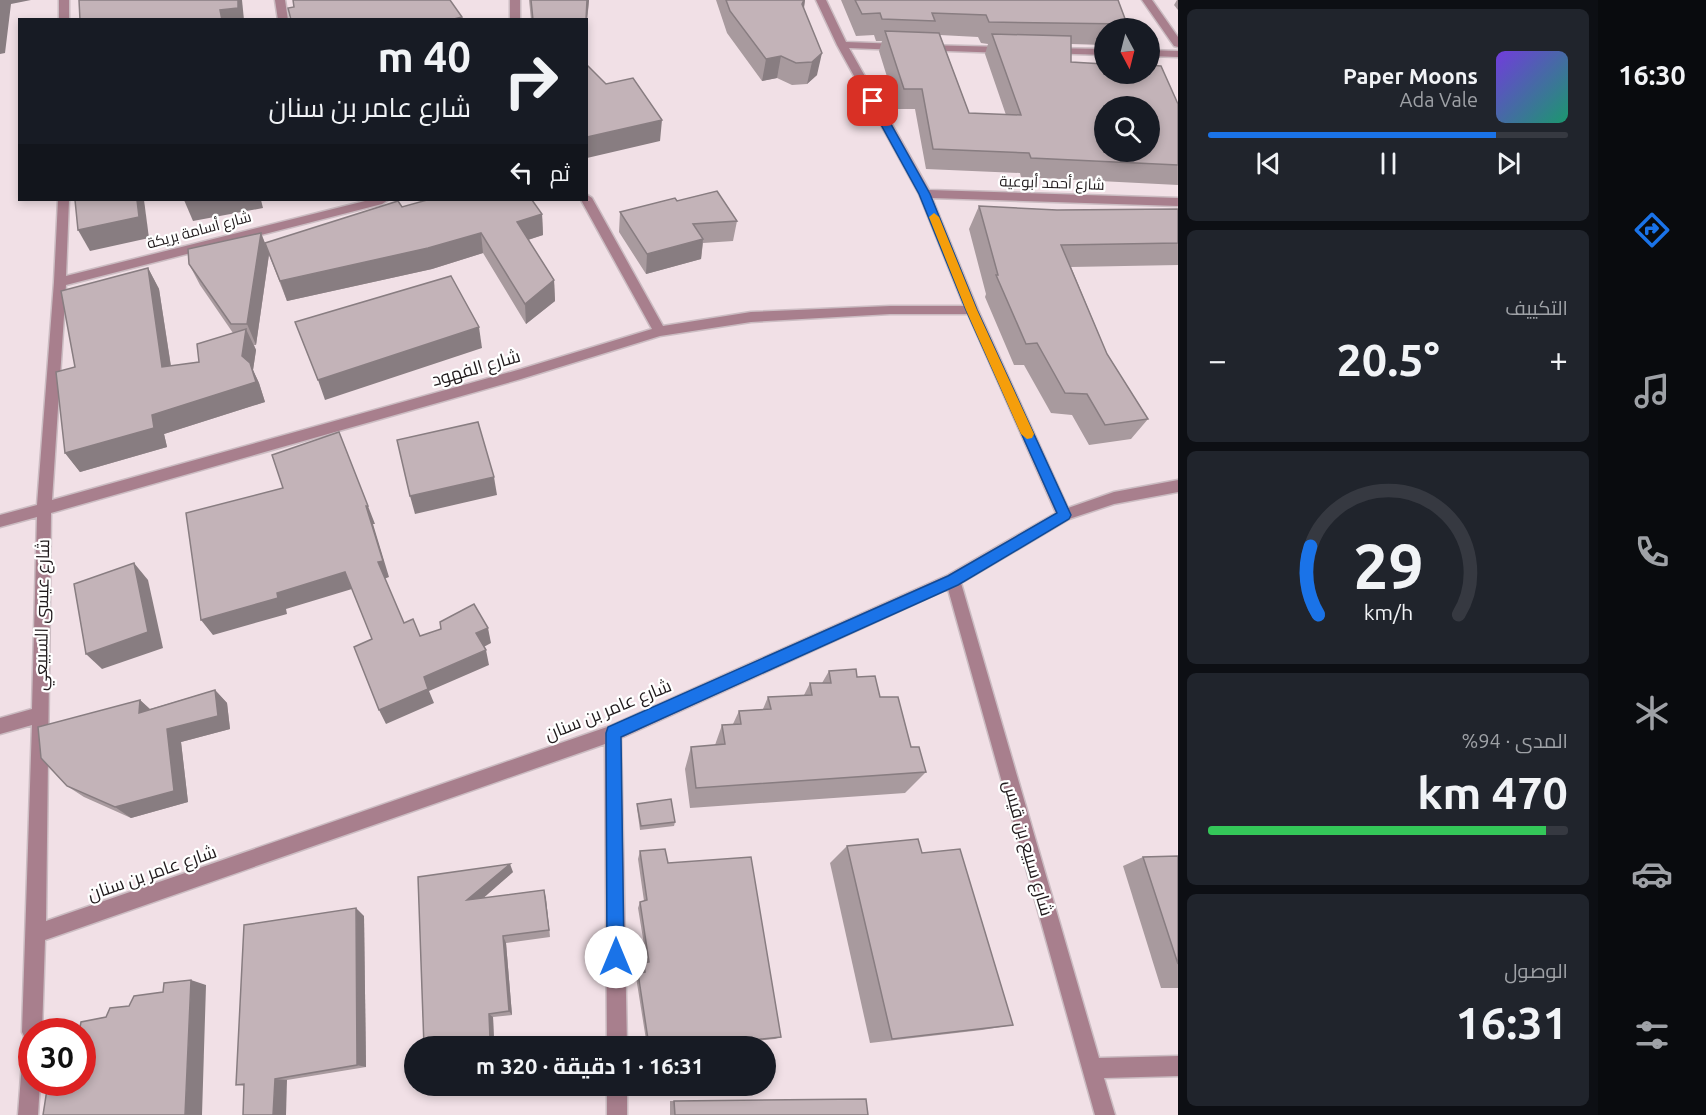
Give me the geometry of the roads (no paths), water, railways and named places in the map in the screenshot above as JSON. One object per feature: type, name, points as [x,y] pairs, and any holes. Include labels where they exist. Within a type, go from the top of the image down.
[{"type":"street","points":[[64,0],[64,18]]},
{"type":"street","points":[[280,0],[283,18]]},
{"type":"street","points":[[515,0],[515,18]]},
{"type":"street","points":[[821,0],[842,45],[925,194],[972,310],[1064,515]]},
{"type":"street","points":[[1147,0],[1178,44]]},
{"type":"street","points":[[842,45],[1014,50]]},
{"type":"street","points":[[1037,51],[1094,52]]},
{"type":"street","points":[[1160,53],[1178,54]]},
{"type":"street","name":"شارع أحمد أبوعية","points":[[925,194],[1178,202]]},
{"type":"street","name":"شارع عيسى السبيعي","points":[[33,1018],[44,508],[60,282],[63,201]]},
{"type":"street","name":"شارع أسامة بريكة","points":[[60,282],[329,205],[371,201]]},
{"type":"street","points":[[588,201],[660,331]]},
{"type":"street","name":"شارع الفهود","points":[[0,521],[521,374],[660,331],[751,317],[890,310],[972,310]]},
{"type":"street","name":"شارع عامر بن سنان","points":[[36,934],[613,733],[953,580],[1064,515],[1114,498],[1178,486]]},
{"type":"street","name":"شارع سبيع بن قيس","points":[[953,580],[1105,1115]]},
{"type":"street","points":[[0,726],[40,715]]},
{"type":"street","points":[[613,733],[617,1036]]},
{"type":"street","points":[[1090,1068],[1178,1066]]},
{"type":"street","points":[[28,1115],[29,1096]]},
{"type":"street","points":[[617,1096],[617,1115]]}]
